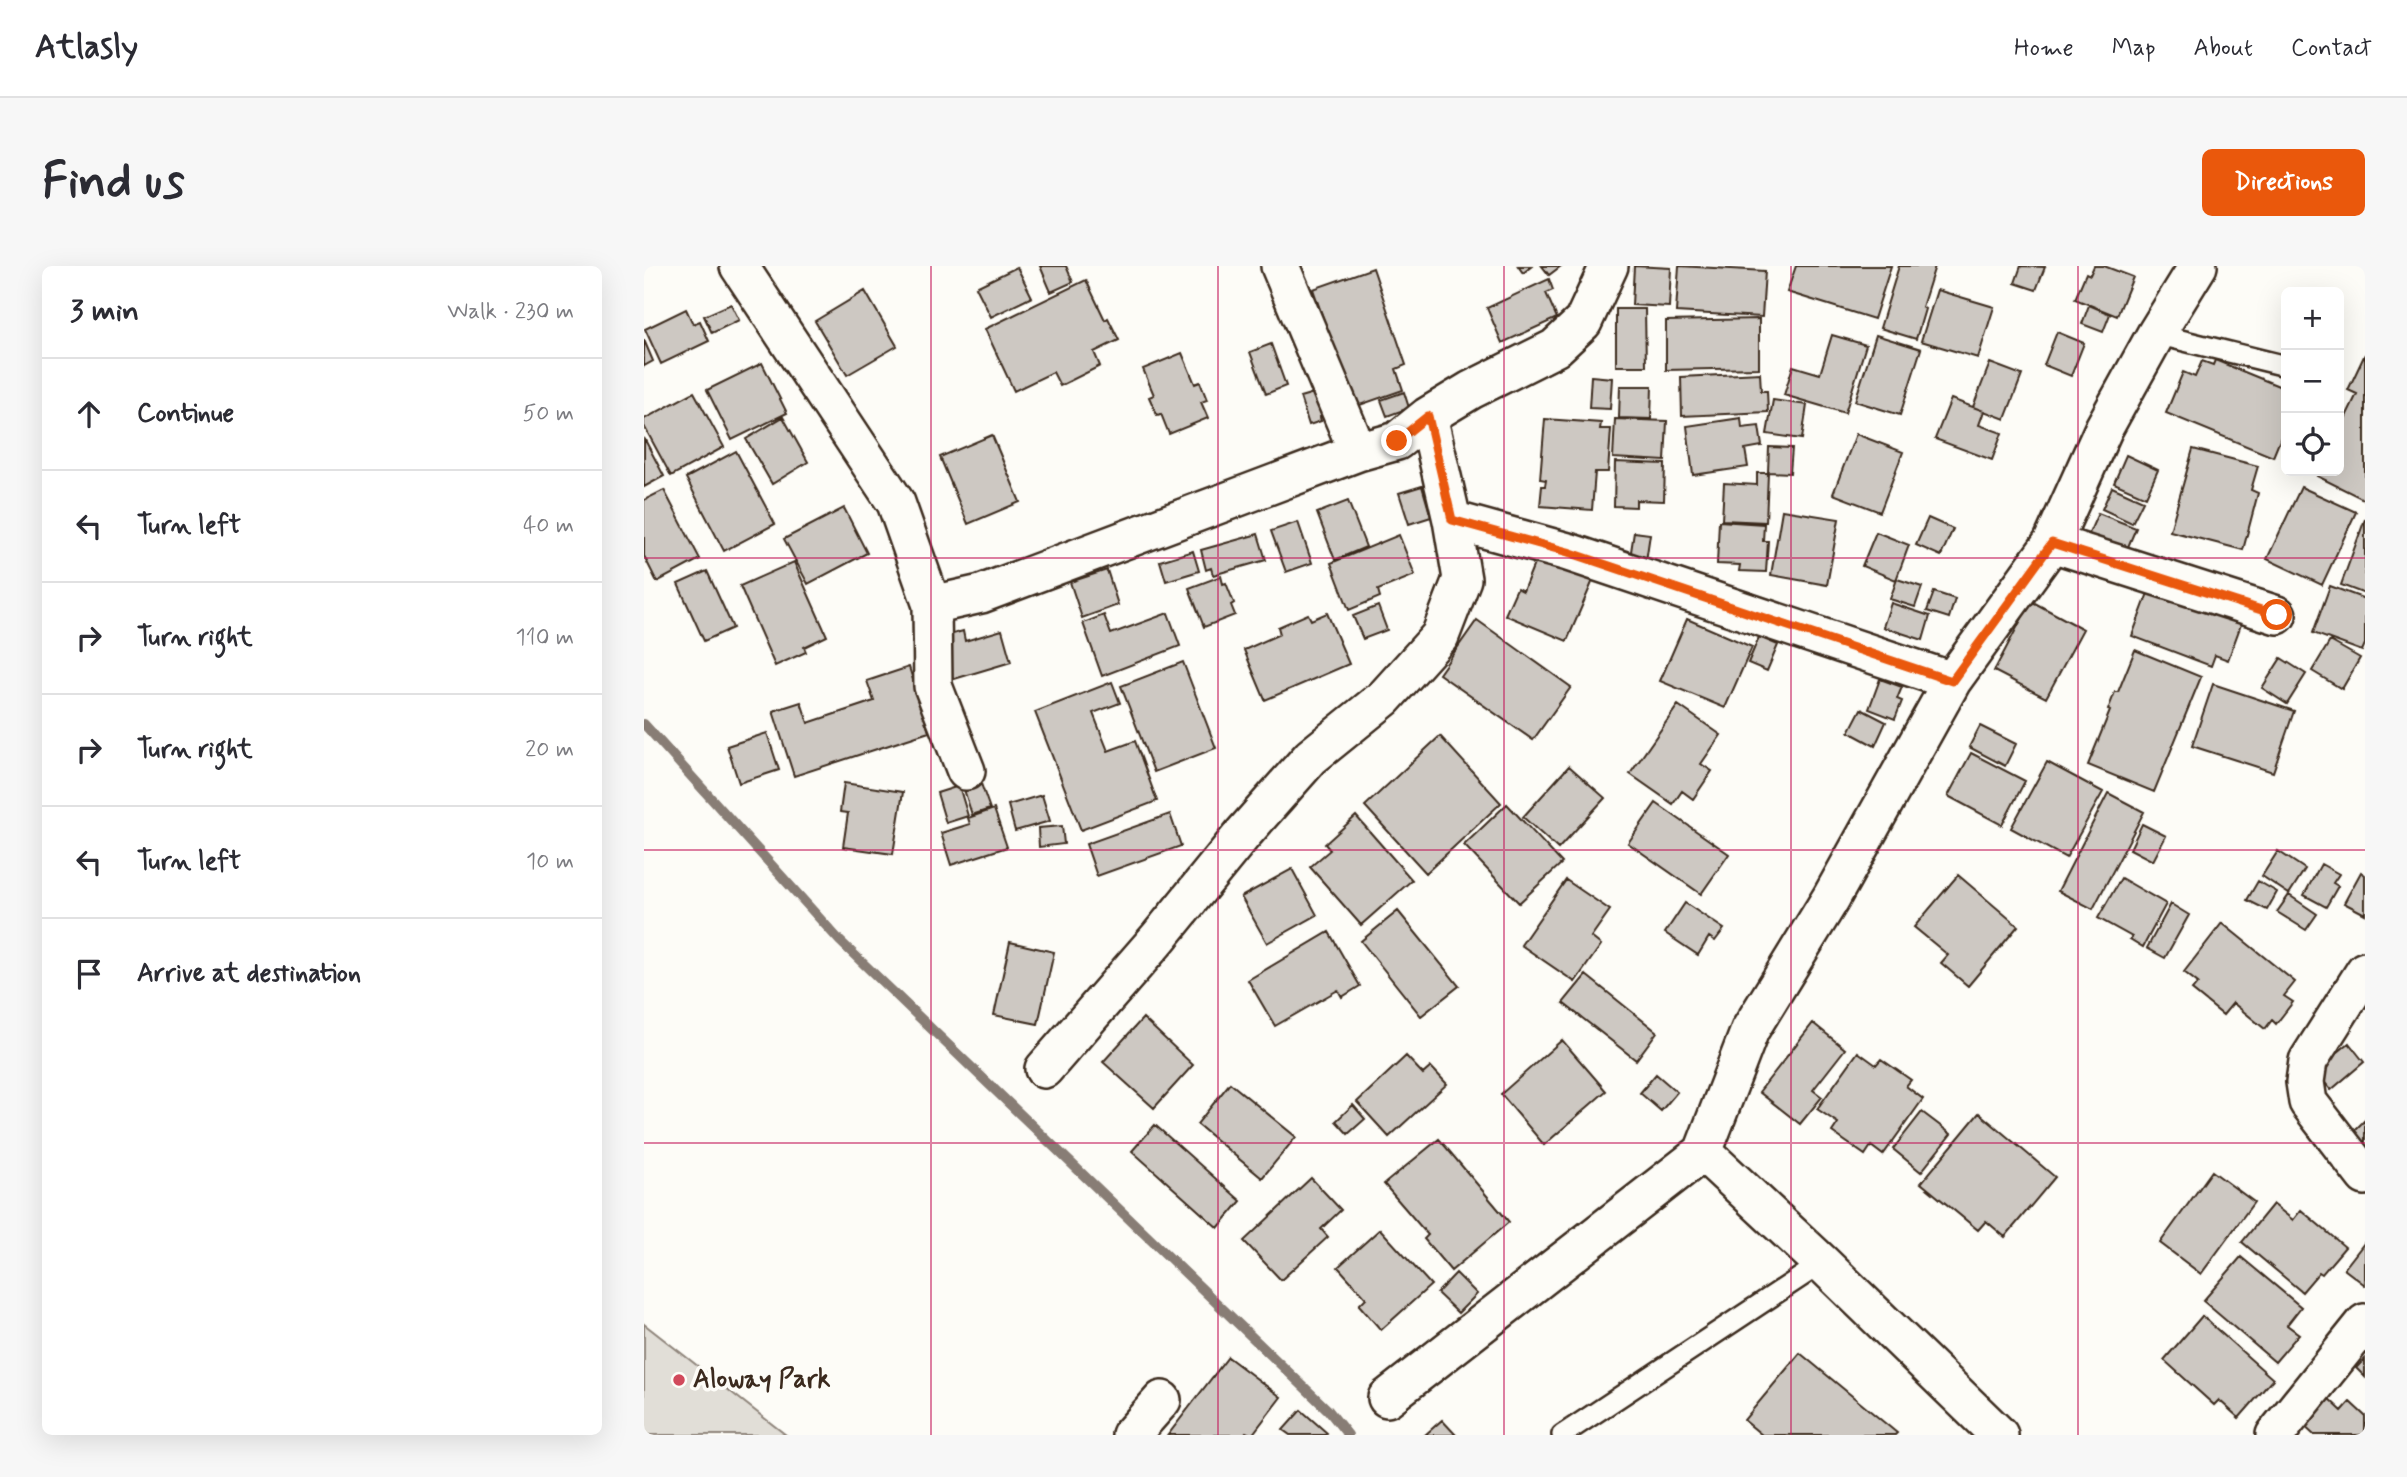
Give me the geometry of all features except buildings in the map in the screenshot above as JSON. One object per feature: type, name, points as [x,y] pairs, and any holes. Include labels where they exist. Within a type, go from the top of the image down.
[{"type":"street","points":[[739,266],[896,503],[932,605],[933,686],[966,771]]},
{"type":"street","points":[[1280,266],[1358,452]]},
{"type":"street","points":[[932,605],[981,594],[1358,452],[1397,441],[1428,416],[1471,390],[1555,348],[1583,322],[1609,266]]},
{"type":"street","points":[[1387,1398],[1703,1152],[1750,1030],[1831,898],[1952,681],[2052,543],[2104,428],[2156,334],[2198,266]]},
{"type":"street","points":[[1044,1069],[1311,757],[1384,698],[1440,636],[1462,579],[1452,520],[1428,416]]},
{"type":"street","points":[[1452,520],[1568,552],[1952,681]]},
{"type":"street","points":[[2052,543],[2277,615]]},
{"type":"street","points":[[2365,971],[2308,1061],[2305,1082],[2308,1102],[2365,1176]]},
{"type":"street","points":[[1703,1152],[1999,1435]]},
{"type":"street","points":[[2275,1435],[2365,1323]]},
{"type":"street","points":[[1131,1435],[1162,1400]]},
{"type":"lane","points":[[2156,334],[2281,365]]},
{"type":"lane","points":[[1562,1435],[1822,1263]]},
{"type":"shaded area","name":"Aloway Park","points":[[644,1324],[786,1435],[644,1435]]},
{"type":"waterway","points":[[644,724],[840,941],[1328,1410],[1348,1435]]},
{"type":"place","name":"Aloway Park","points":[[679,1380]]},
{"type":"route","points":[[1397,441],[1428,416],[1452,520],[1568,552],[1952,681],[2052,543],[2277,615]]}]
